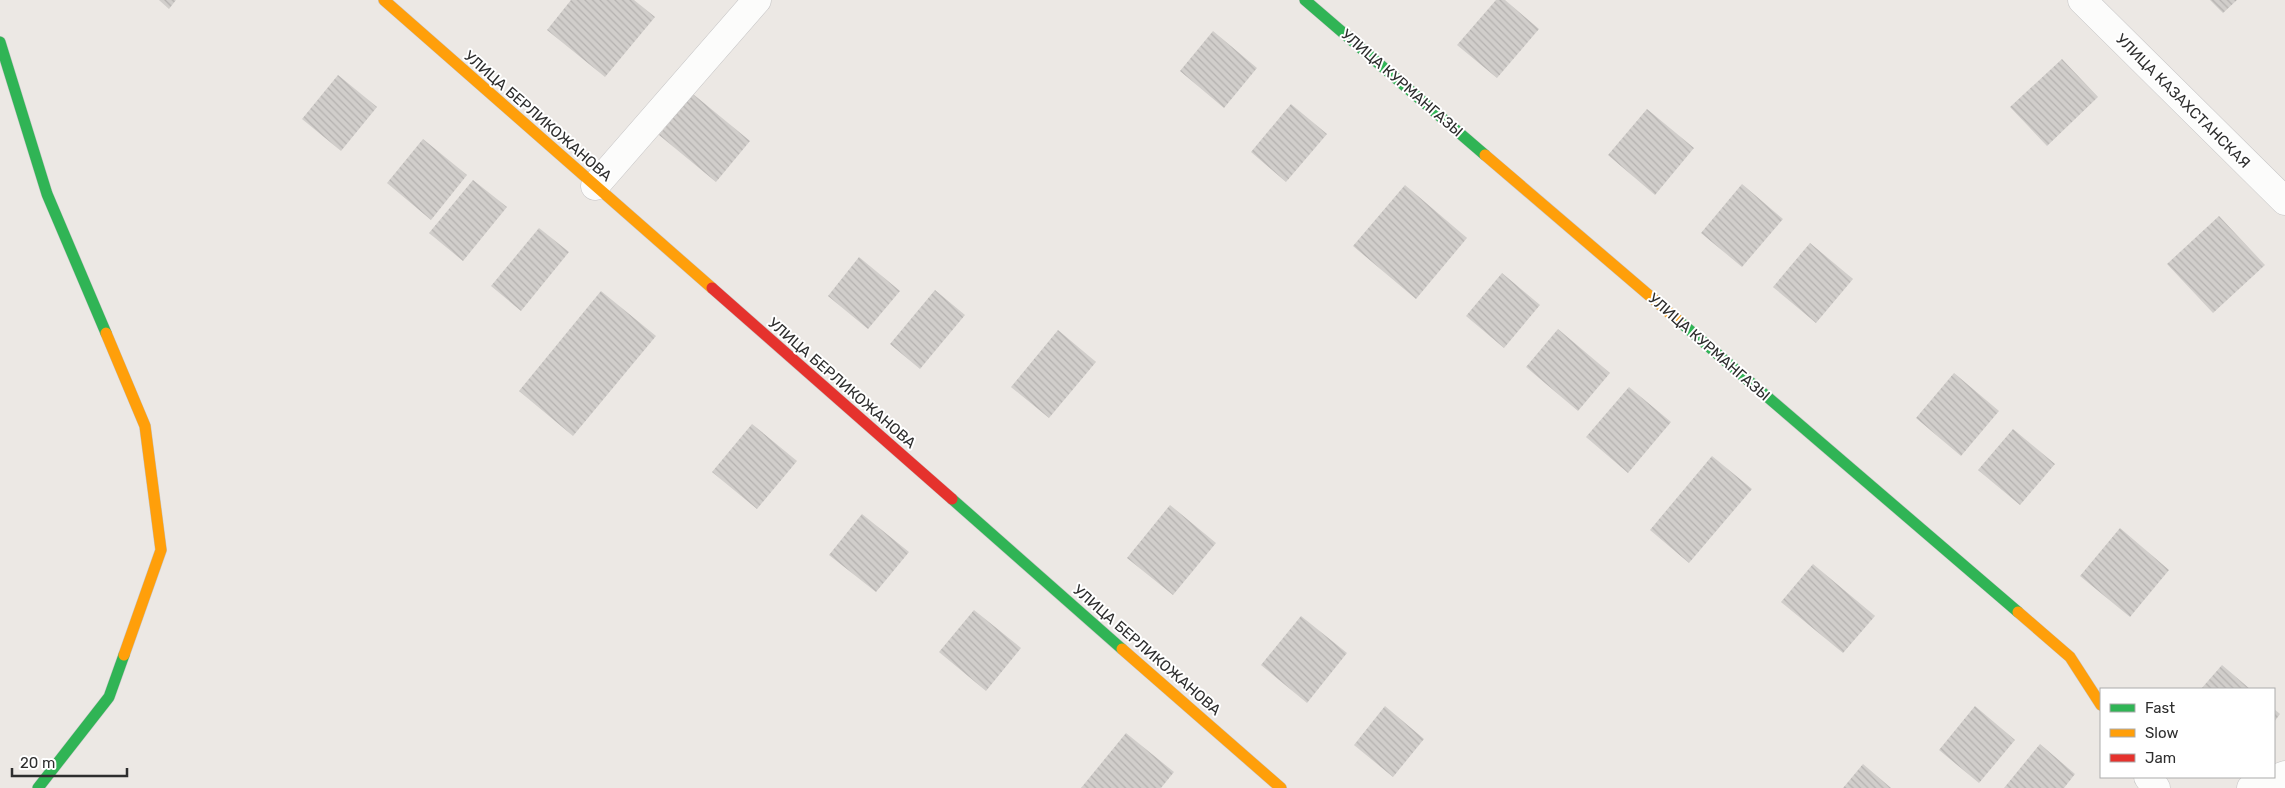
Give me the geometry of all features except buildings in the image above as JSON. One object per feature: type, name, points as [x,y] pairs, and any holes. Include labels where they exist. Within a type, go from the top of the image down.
[{"type":"street","name":"УЛИЦА БЕРЛИКОЖАНОВА","points":[[384,0],[1281,788]]},
{"type":"street","points":[[595,186],[757,0]]},
{"type":"street","name":"УЛИЦА КУРМАНГАЗЫ","points":[[1305,0],[2070,657],[2100,703]]},
{"type":"street","name":"УЛИЦА КАЗАХСТАНСКАЯ","points":[[2082,0],[2285,201]]},
{"type":"street","points":[[0,42],[47,194],[145,426],[161,550],[110,697],[38,788]]},
{"type":"street","points":[[2251,788],[2285,775]]},
{"type":"traffic: fast","points":[[1305,0],[1485,155]]},
{"type":"traffic: fast","points":[[0,42],[47,194],[106,333]]},
{"type":"traffic: fast","points":[[1679,321],[2018,612]]},
{"type":"traffic: fast","points":[[952,499],[1122,649]]},
{"type":"traffic: fast","points":[[38,788],[109,697],[124,655]]},
{"type":"traffic: slow","points":[[384,0],[712,288]]},
{"type":"traffic: slow","points":[[1485,155],[1679,321]]},
{"type":"traffic: slow","points":[[106,333],[145,426],[161,550],[124,655]]},
{"type":"traffic: slow","points":[[2018,612],[2070,657],[2100,703]]},
{"type":"traffic: slow","points":[[1122,649],[1281,788]]},
{"type":"traffic: jam","points":[[712,288],[952,499]]}]
